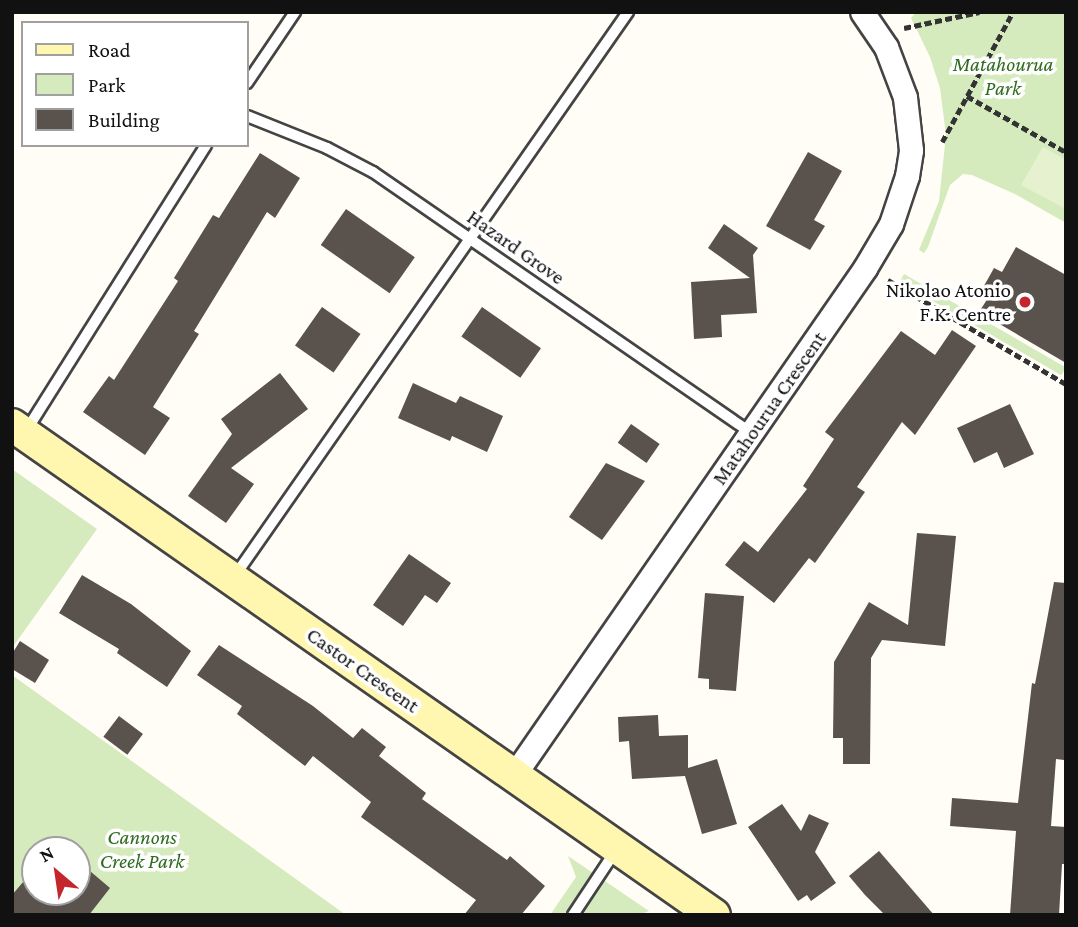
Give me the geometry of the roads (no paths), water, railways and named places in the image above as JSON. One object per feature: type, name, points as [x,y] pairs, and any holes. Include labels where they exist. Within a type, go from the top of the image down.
[{"type":"street","name":"Matahourua Crescent","points":[[514,775],[865,268],[900,202],[911,150],[905,97],[898,73],[878,33],[862,12]]},
{"type":"street","name":"Castor Crescent","points":[[18,429],[714,915]]},
{"type":"lane","points":[[248,82],[295,12]]},
{"type":"lane","points":[[232,579],[628,12]]},
{"type":"lane","name":"Hazard Grove","points":[[248,116],[327,148],[373,172],[751,433]]},
{"type":"lane","points":[[18,429],[205,147]]},
{"type":"lane","points":[[573,915],[618,848]]},
{"type":"place","name":"Nikolao Atonio F.K. Centre","points":[[1025,302]]},
{"type":"park label","name":"Matahourua Park","points":[[1003,76]]},
{"type":"park label","name":"Cannons Creek Park","points":[[142,849]]}]
